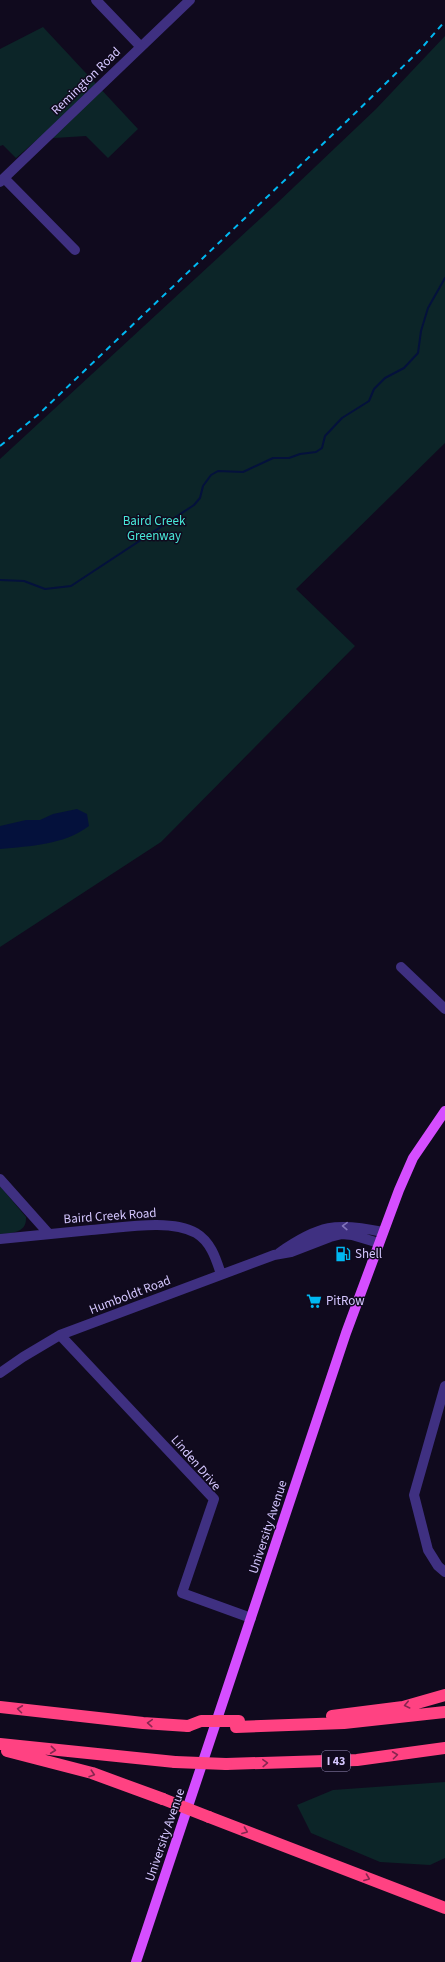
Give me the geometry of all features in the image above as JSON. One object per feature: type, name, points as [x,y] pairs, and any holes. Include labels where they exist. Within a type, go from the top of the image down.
[{"type":"highway","points":[[237,1724],[373,1712],[445,1695]]},
{"type":"highway","points":[[0,1707],[143,1723],[188,1726],[344,1723],[445,1712]]},
{"type":"highway","name":"I 43","points":[[0,1744],[175,1762],[226,1764],[357,1760],[445,1748]]},
{"type":"highway","points":[[0,1749],[92,1773],[163,1798],[445,1908]]},
{"type":"main road","name":"University Avenue","points":[[136,1962],[346,1333],[412,1158],[445,1111]]},
{"type":"street","points":[[96,0],[141,47]]},
{"type":"street","name":"Remington Road","points":[[2,180],[190,0]]},
{"type":"street","points":[[2,180],[75,250]]},
{"type":"street","points":[[401,967],[445,1009]]},
{"type":"street","points":[[0,1179],[49,1234]]},
{"type":"street","name":"Baird Creek Road","points":[[0,1238],[149,1225],[181,1228],[190,1230],[204,1239],[213,1254],[221,1274]]},
{"type":"street","name":"Humboldt Road","points":[[275,1255],[310,1234],[332,1226],[352,1226],[383,1232]]},
{"type":"street","name":"Humboldt Road","points":[[0,1373],[23,1357],[60,1335],[275,1255],[291,1252],[342,1234],[352,1235],[379,1243]]},
{"type":"street","name":"Linden Drive","points":[[60,1335],[214,1499],[182,1593],[251,1618]]},
{"type":"street","points":[[445,1386],[414,1495],[428,1550],[438,1566],[445,1572]]},
{"type":"green space","points":[[43,27],[138,129],[108,158],[86,136],[38,139],[16,158],[3,145],[0,146],[0,49]]},
{"type":"green space","name":"Baird Creek Greenway","points":[[445,36],[445,443],[296,589],[355,646],[161,842],[0,947],[0,459],[274,206],[376,109]]},
{"type":"green space","points":[[0,1186],[26,1217],[24,1226],[18,1231],[0,1234]]},
{"type":"green space","points":[[445,1782],[445,1858],[430,1865],[380,1862],[311,1833],[297,1805],[333,1790]]},
{"type":"shaded area","points":[[77,809],[87,814],[89,826],[79,832],[58,841],[46,844],[0,849],[0,826],[26,820],[40,820],[53,814]]},
{"type":"waterway","points":[[0,580],[24,581],[45,589],[71,586],[194,505],[200,498],[203,486],[211,475],[218,471],[243,472],[273,458],[289,458],[300,454],[316,452],[322,448],[325,436],[342,418],[369,401],[374,389],[385,378],[404,368],[418,353],[421,331],[428,308],[445,278]]},
{"type":"railway","points":[[0,446],[39,414],[348,120],[420,50],[445,21]]},
{"type":"place","name":"Shell","points":[[343,1254]]},
{"type":"place","name":"PitRow","points":[[314,1301]]}]
